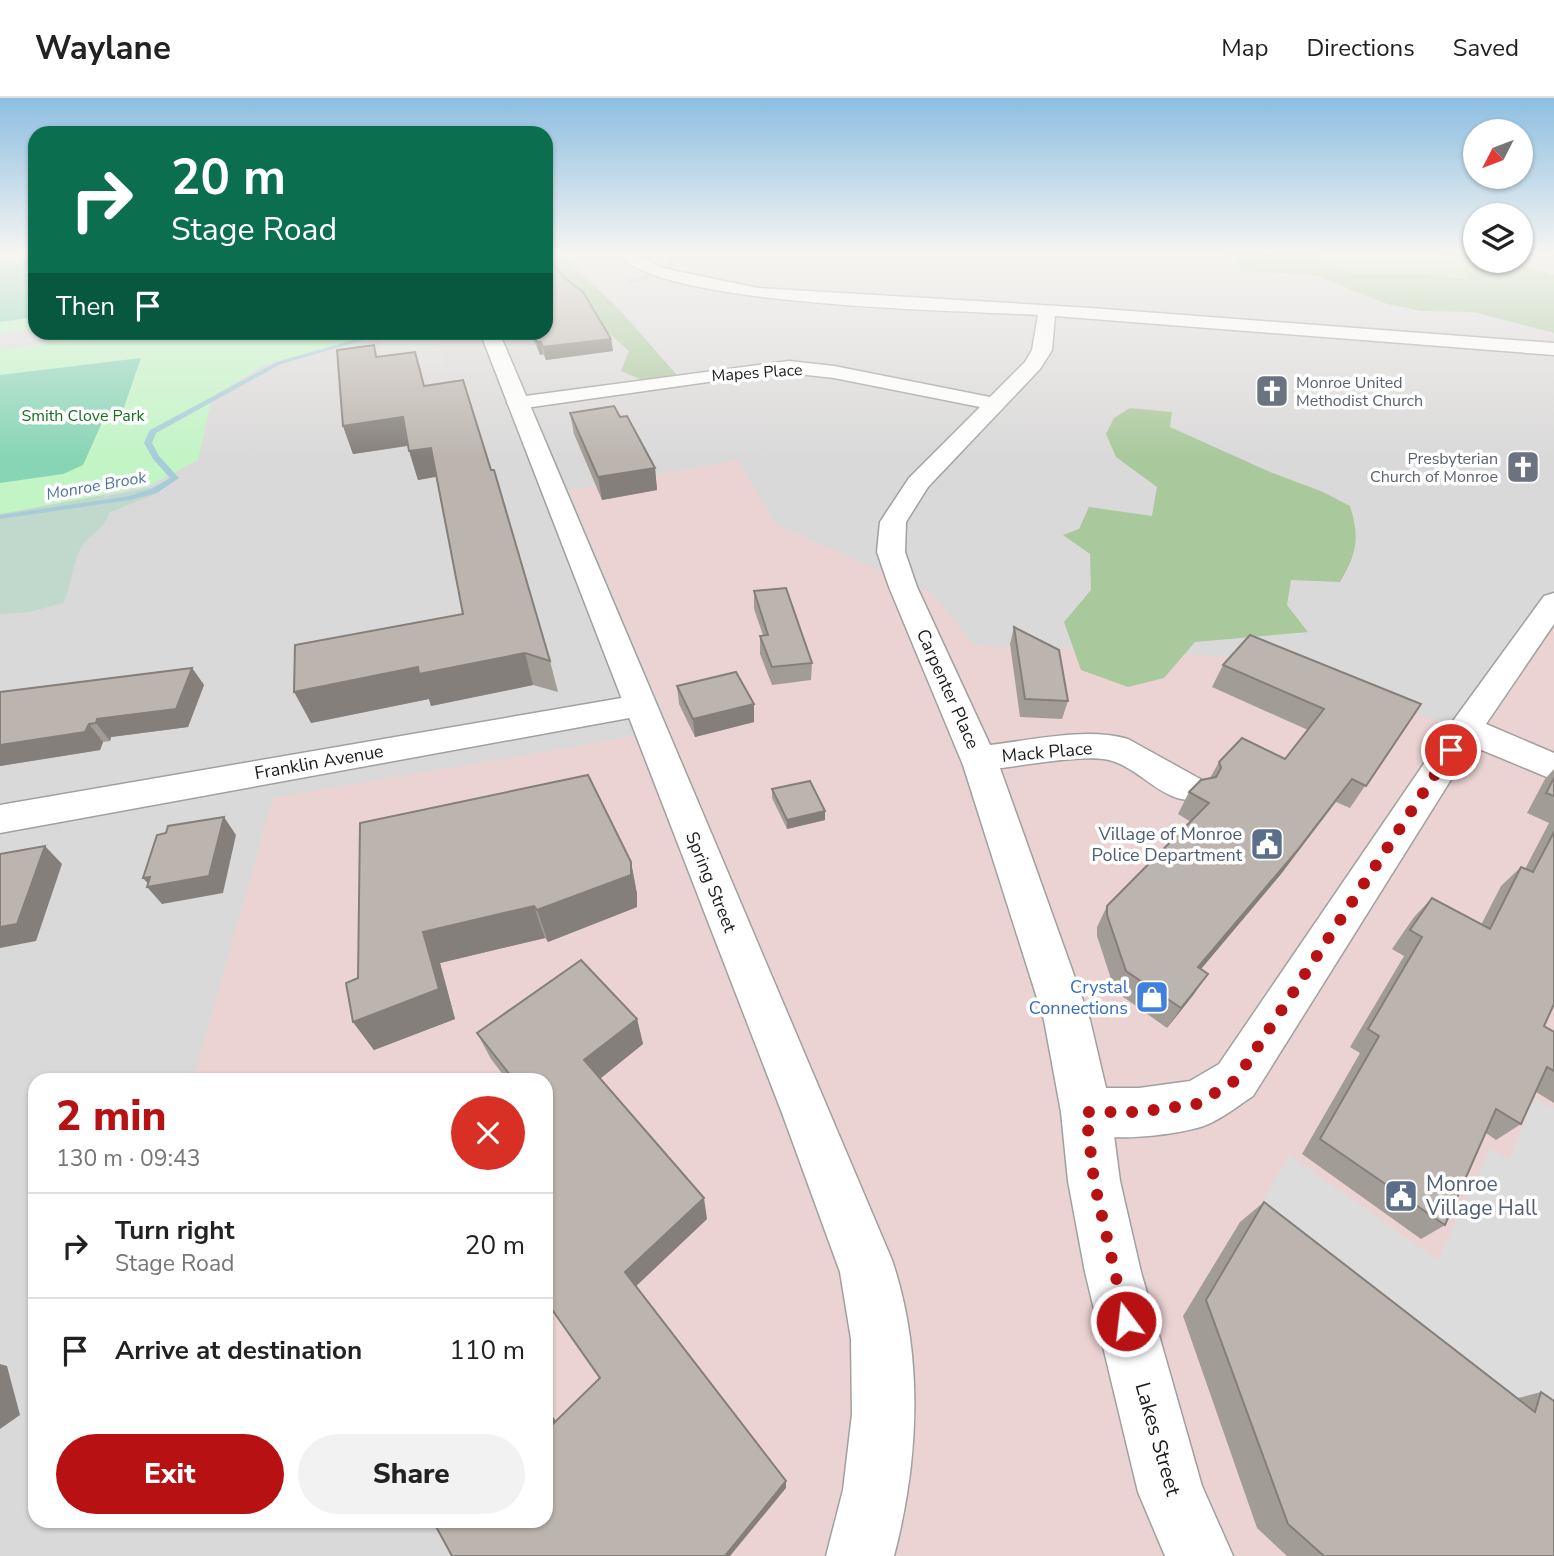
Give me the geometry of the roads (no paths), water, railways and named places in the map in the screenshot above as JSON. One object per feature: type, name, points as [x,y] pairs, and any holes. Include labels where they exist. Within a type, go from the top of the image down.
[{"type":"street","name":"Carpenter Place","points":[[1046,322],[1042,350],[1033,365],[918,483],[893,522],[891,552],[903,587],[978,758],[1067,1020],[1086,1112]]},
{"type":"street","points":[[1194,322],[1554,349]]},
{"type":"street","name":"Spring Street","points":[[492,340],[813,1128],[868,1272],[878,1323],[882,1370],[881,1443],[866,1539],[860,1556]]},
{"type":"street","name":"Mapes Place","points":[[518,403],[789,367],[834,372],[995,404]]},
{"type":"street","points":[[1086,1112],[1139,1112],[1197,1104],[1236,1080],[1465,729],[1554,603]]},
{"type":"street","name":"Franklin Avenue","points":[[0,819],[639,706]]},
{"type":"street","points":[[1465,729],[1554,767]]},
{"type":"street","name":"Mack Place","points":[[978,758],[1079,747],[1116,748],[1189,789]]},
{"type":"street","name":"Lakes Street","points":[[1086,1112],[1094,1181],[1113,1272],[1171,1492],[1199,1556]]},
{"type":"waterway","name":"Monroe Brook","points":[[0,517],[130,498],[154,491],[175,478],[156,457],[148,443],[153,432],[279,363],[361,340]]},
{"type":"place","name":"Monroe United Methodist Church","points":[[1272,391]]},
{"type":"place","name":"Presbyterian Church of Monroe","points":[[1523,467]]},
{"type":"place","name":"Village of Monroe Police Department","points":[[1267,844]]},
{"type":"place","name":"Crystal Connections","points":[[1152,997]]},
{"type":"place","name":"Monroe Village Hall","points":[[1401,1196]]},
{"type":"park label","name":"Smith Clove Park","points":[[83,415]]}]
